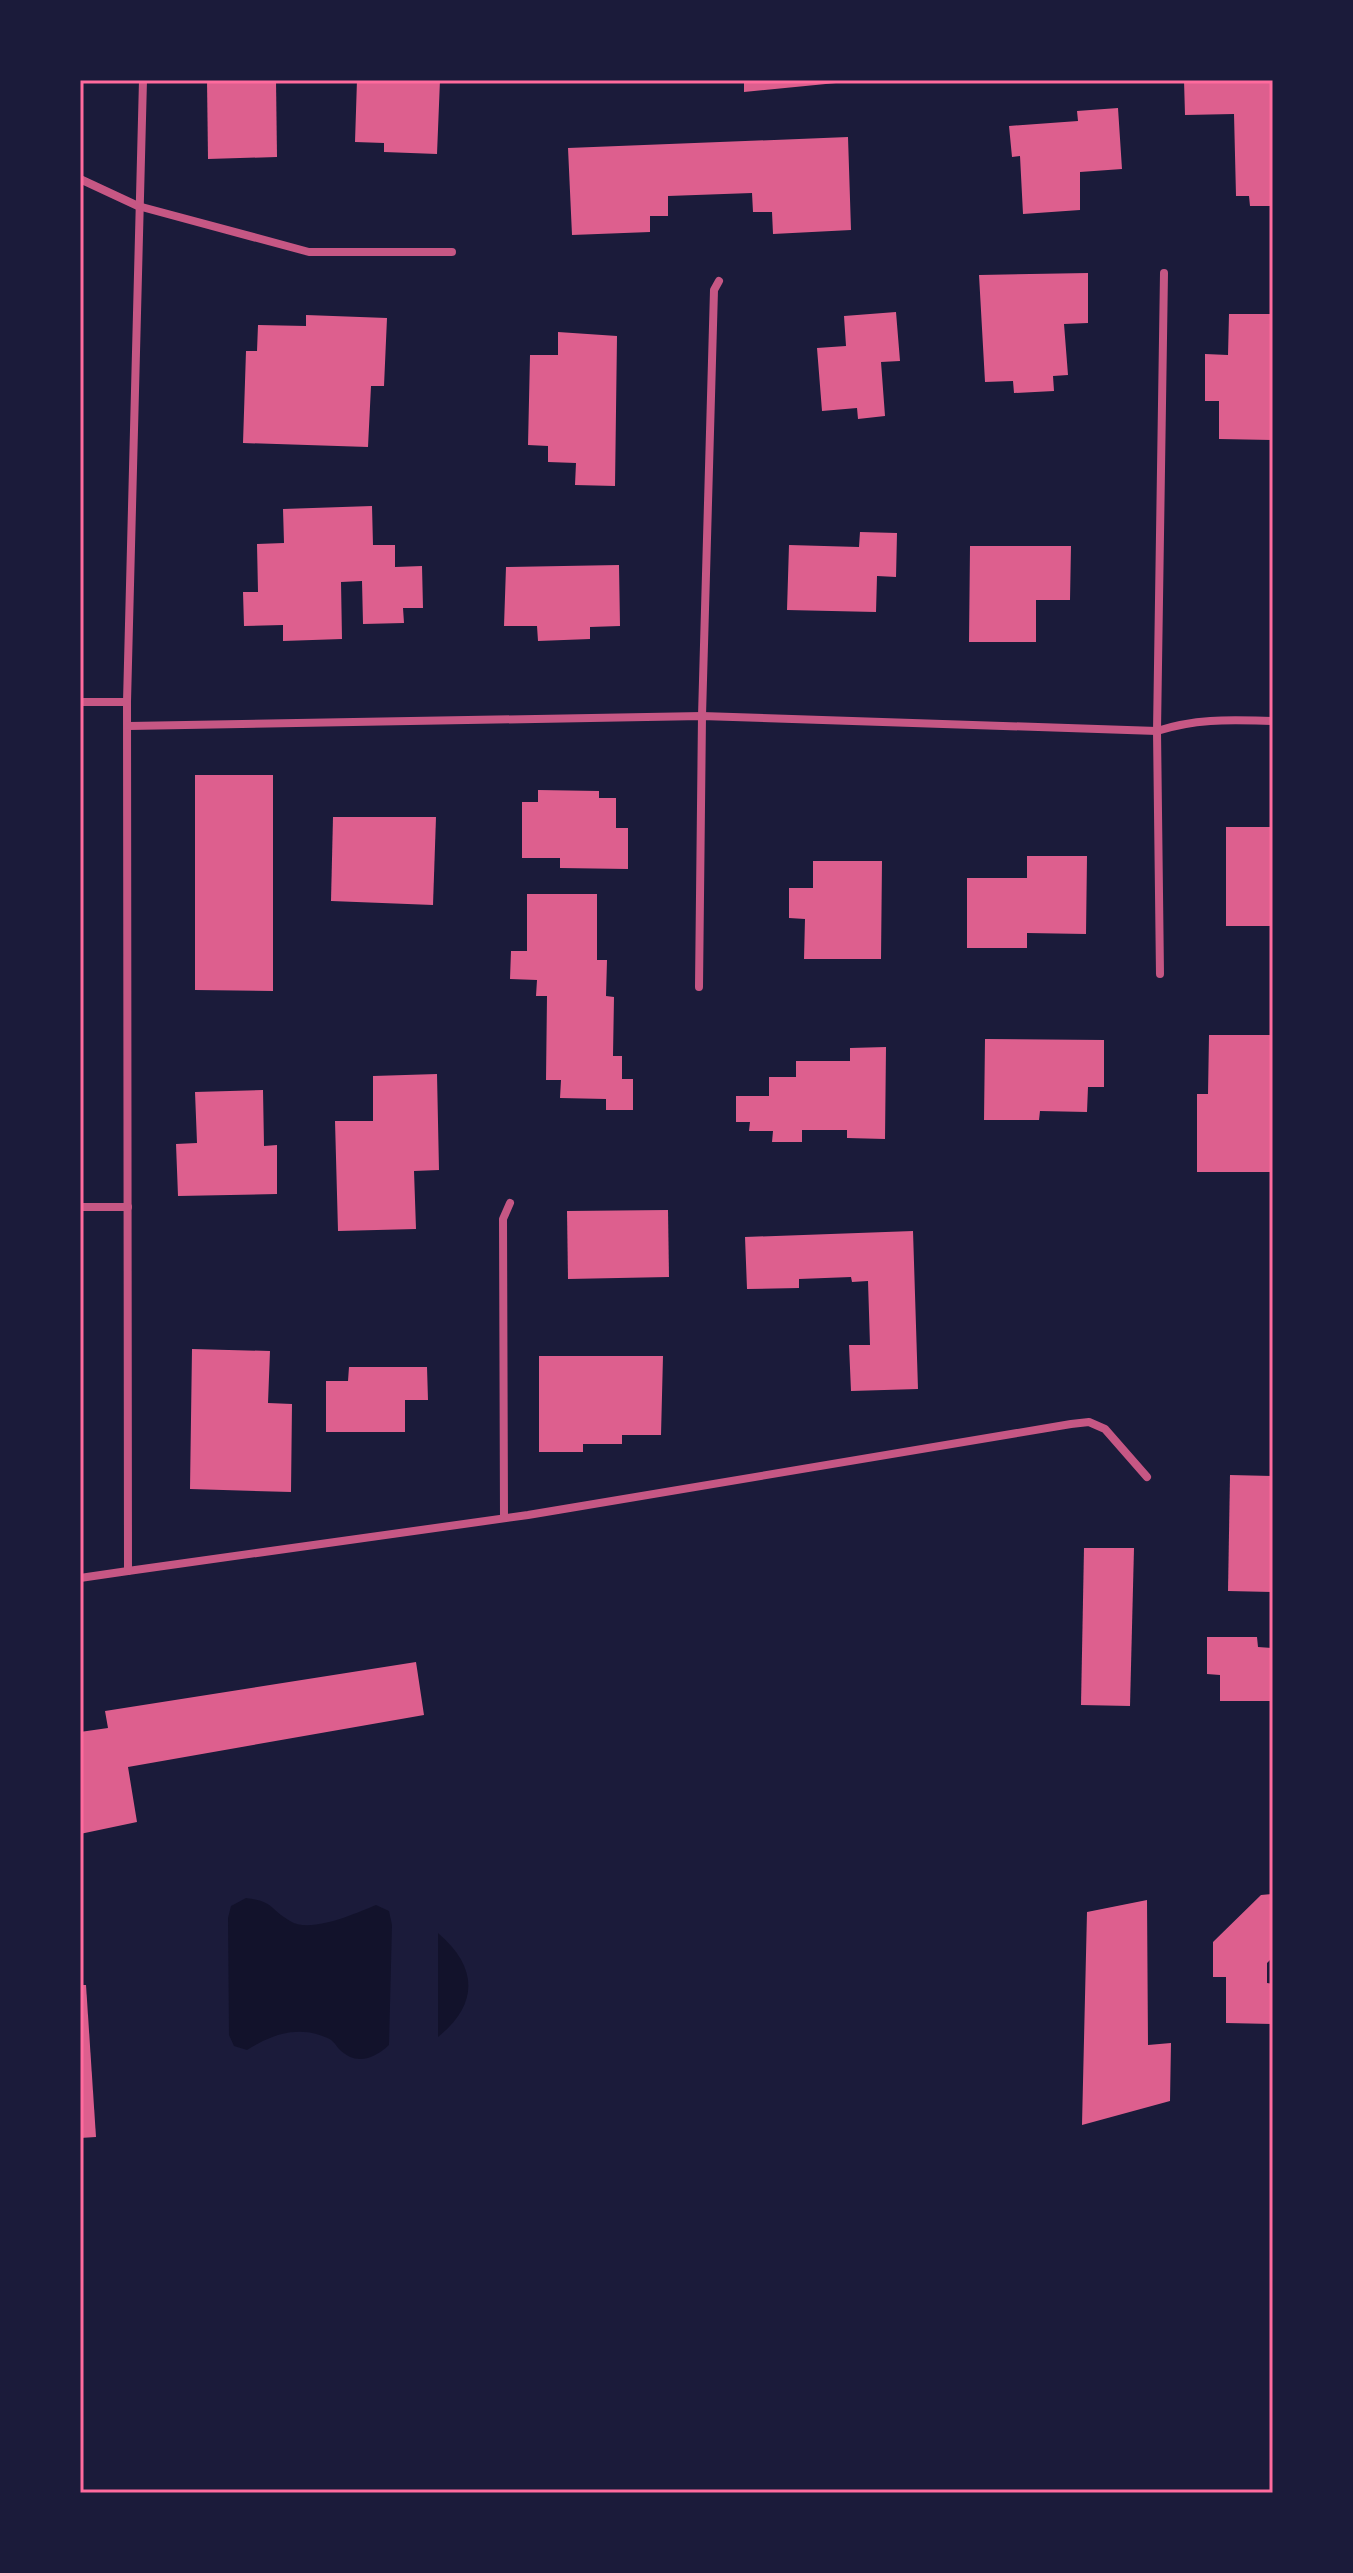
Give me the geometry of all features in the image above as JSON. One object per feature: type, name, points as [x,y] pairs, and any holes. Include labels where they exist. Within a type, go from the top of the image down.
[{"type":"street","points":[[128,1571],[127,702],[143,80]]},
{"type":"street","points":[[80,179],[138,206],[309,252],[452,252]]},
{"type":"street","points":[[1160,974],[1157,731],[1164,273]]},
{"type":"street","points":[[699,987],[702,716],[714,290],[719,281]]},
{"type":"street","points":[[80,702],[127,702]]},
{"type":"street","points":[[129,726],[702,716],[1157,731],[1210,719],[1273,721]]},
{"type":"street","points":[[504,1517],[503,1219],[510,1203]]},
{"type":"street","points":[[80,1207],[128,1207]]},
{"type":"street","points":[[80,1578],[504,1517],[1089,1422],[1105,1429],[1147,1477]]},
{"type":"shaded area","points":[[246,1898],[267,1904],[290,1921],[309,1925],[333,1921],[376,1905],[389,1911],[392,1925],[389,2045],[365,2059],[352,2058],[333,2042],[315,2033],[284,2033],[247,2050],[234,2046],[229,2035],[228,1918],[231,1906]]},
{"type":"shaded area","points":[[438,1933],[461,1959],[468,1985],[467,1999],[461,2012],[438,2037]]},
{"type":"building","points":[[207,80],[276,80],[277,157],[208,159]]},
{"type":"building","points":[[357,80],[440,80],[437,154],[384,152],[384,143],[355,142]]},
{"type":"building","points":[[744,80],[836,80],[836,83],[744,92]]},
{"type":"building","points":[[1184,80],[1273,80],[1273,206],[1250,206],[1249,196],[1236,196],[1234,114],[1185,115]]},
{"type":"building","points":[[1118,108],[1122,169],[1080,172],[1080,210],[1023,214],[1020,156],[1012,157],[1009,126],[1078,121],[1077,111]]},
{"type":"building","points":[[848,137],[851,230],[773,234],[772,212],[753,212],[752,193],[668,196],[668,216],[650,216],[650,232],[572,235],[568,148]]},
{"type":"building","points":[[1088,273],[1088,323],[1064,324],[1068,375],[1053,376],[1054,391],[1014,393],[1013,381],[985,382],[979,275]]},
{"type":"building","points":[[896,312],[900,361],[881,362],[885,416],[858,419],[857,408],[822,411],[817,348],[846,346],[844,316]]},
{"type":"building","points":[[1229,314],[1273,314],[1273,440],[1219,439],[1219,401],[1205,401],[1205,354],[1228,355]]},
{"type":"building","points":[[306,315],[387,318],[384,386],[371,386],[368,447],[243,443],[246,351],[257,351],[258,325],[306,326]]},
{"type":"building","points":[[558,332],[617,336],[615,486],[575,485],[576,463],[548,462],[548,446],[528,445],[530,355],[558,355]]},
{"type":"building","points":[[372,506],[373,545],[395,545],[395,567],[422,566],[423,608],[403,608],[404,623],[363,624],[362,581],[341,582],[342,639],[283,641],[283,625],[244,626],[243,592],[258,592],[257,544],[284,543],[283,509]]},
{"type":"building","points":[[860,532],[897,533],[896,577],[877,576],[876,612],[787,610],[789,545],[859,547]]},
{"type":"building","points":[[970,546],[1071,546],[1070,600],[1036,600],[1036,642],[969,642]]},
{"type":"building","points":[[619,565],[620,626],[590,627],[590,639],[538,641],[537,626],[504,626],[506,567]]},
{"type":"building","points":[[195,775],[273,775],[273,991],[195,990]]},
{"type":"building","points":[[538,790],[599,791],[599,798],[616,798],[616,828],[628,828],[628,869],[560,868],[560,858],[522,858],[522,802],[538,802]]},
{"type":"building","points":[[333,817],[436,817],[433,905],[331,901]]},
{"type":"building","points":[[1226,827],[1273,827],[1271,926],[1226,926]]},
{"type":"building","points":[[1027,856],[1087,856],[1086,934],[1027,933],[1027,948],[967,948],[967,878],[1027,878]]},
{"type":"building","points":[[813,861],[882,861],[881,959],[804,959],[805,919],[789,918],[789,888],[813,888]]},
{"type":"building","points":[[527,894],[597,894],[597,960],[607,960],[606,996],[614,997],[613,1056],[622,1056],[622,1079],[633,1079],[633,1110],[606,1110],[606,1099],[560,1098],[561,1080],[546,1080],[547,996],[536,996],[537,980],[510,979],[511,951],[527,951]]},
{"type":"building","points":[[1209,1035],[1273,1035],[1273,1172],[1197,1172],[1197,1094],[1208,1094]]},
{"type":"building","points":[[985,1039],[1104,1040],[1104,1087],[1088,1087],[1087,1112],[1040,1111],[1039,1120],[984,1120]]},
{"type":"building","points":[[886,1047],[885,1139],[847,1138],[847,1130],[802,1130],[802,1142],[772,1142],[773,1131],[749,1131],[750,1122],[736,1122],[736,1096],[769,1096],[769,1077],[796,1077],[796,1061],[850,1061],[850,1048]]},
{"type":"building","points":[[437,1074],[439,1170],[414,1171],[416,1229],[338,1231],[335,1121],[373,1121],[373,1076]]},
{"type":"building","points":[[263,1090],[264,1146],[277,1145],[277,1194],[178,1196],[176,1144],[197,1143],[195,1092]]},
{"type":"building","points":[[668,1210],[669,1277],[568,1279],[567,1211]]},
{"type":"building","points":[[913,1231],[918,1389],[851,1391],[849,1345],[870,1345],[868,1281],[852,1282],[851,1277],[799,1279],[799,1288],[747,1289],[745,1237]]},
{"type":"building","points":[[192,1349],[270,1351],[268,1403],[292,1404],[291,1492],[190,1489]]},
{"type":"building","points":[[539,1356],[663,1356],[661,1435],[622,1435],[622,1444],[583,1444],[583,1452],[539,1452]]},
{"type":"building","points":[[349,1367],[427,1367],[428,1400],[405,1400],[405,1432],[326,1432],[326,1381],[348,1381]]},
{"type":"building","points":[[1230,1475],[1273,1476],[1273,1592],[1228,1591]]},
{"type":"building","points":[[1084,1548],[1134,1548],[1130,1706],[1081,1705]]},
{"type":"building","points":[[1207,1637],[1257,1637],[1258,1647],[1273,1648],[1273,1701],[1220,1701],[1220,1675],[1207,1674]]},
{"type":"building","points":[[416,1662],[424,1715],[128,1767],[137,1822],[80,1834],[80,1732],[108,1728],[105,1711]]},
{"type":"building","points":[[1273,1894],[1273,1957],[1267,1963],[1267,1983],[1273,1984],[1273,2024],[1226,2023],[1226,1977],[1213,1977],[1213,1942],[1261,1895]]},
{"type":"building","points":[[1147,1900],[1148,2045],[1171,2043],[1170,2101],[1082,2125],[1087,1912]]},
{"type":"building","points":[[80,1985],[86,1985],[96,2137],[80,2138]]}]
